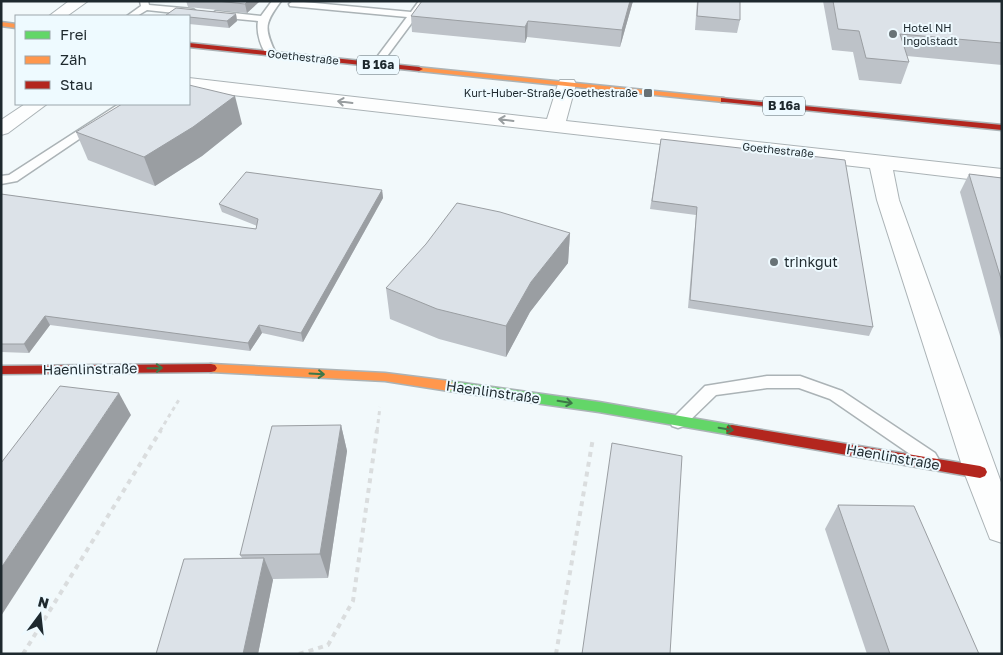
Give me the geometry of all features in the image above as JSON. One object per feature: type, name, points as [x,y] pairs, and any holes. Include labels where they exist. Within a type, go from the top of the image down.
[{"type":"main road","points":[[1,24],[15,26]]},
{"type":"main road","name":"Goethestraße","points":[[190,45],[1002,128]]},
{"type":"main road","name":"Haenlinstraße","points":[[1,370],[198,367],[385,377],[599,407],[980,472]]},
{"type":"street","points":[[59,15],[80,1]]},
{"type":"street","name":"Goethestraße","points":[[190,84],[1002,176]]},
{"type":"street","points":[[555,126],[567,84]]},
{"type":"street","points":[[1,129],[36,105]]},
{"type":"street","points":[[880,162],[888,200],[980,472],[1002,528]]},
{"type":"lane","points":[[272,54],[264,40],[261,27],[262,19],[277,1]]},
{"type":"lane","points":[[376,65],[424,1]]},
{"type":"lane","points":[[132,15],[144,4],[262,19]]},
{"type":"lane","points":[[294,4],[414,15]]},
{"type":"lane","points":[[1,180],[13,178],[124,105]]},
{"type":"lane","points":[[678,421],[711,390],[767,382],[800,382],[836,395],[938,465]]},
{"type":"path","points":[[23,654],[198,367]]},
{"type":"path","points":[[300,654],[328,645],[353,601],[385,377]]},
{"type":"path","points":[[556,654],[599,407]]},
{"type":"building","points":[[217,1],[248,1],[245,4]]},
{"type":"building","points":[[422,1],[630,1],[622,30],[528,21],[525,27],[411,16]]},
{"type":"building","points":[[698,1],[740,1],[740,20],[697,16]]},
{"type":"building","name":"Hotel NH Ingolstadt","points":[[833,1],[1002,1],[1002,43],[900,34],[909,62],[866,58],[859,31],[838,29]]},
{"type":"building","points":[[176,8],[236,14],[227,21],[190,17],[190,15],[166,15]]},
{"type":"building","points":[[190,85],[235,96],[193,127],[144,157],[76,132],[120,105],[190,105]]},
{"type":"building","name":"trinkgut","points":[[661,139],[845,160],[873,327],[690,300],[697,207],[652,201]]},
{"type":"building","points":[[246,172],[382,190],[301,333],[259,325],[248,343],[45,316],[24,344],[1,344],[1,194],[256,229],[258,219],[219,204]]},
{"type":"building","points":[[969,174],[1002,178],[1002,282]]},
{"type":"building","points":[[457,203],[500,212],[570,233],[531,282],[506,326],[437,309],[386,288],[426,244]]},
{"type":"building","points":[[60,386],[119,393],[1,568],[1,463]]},
{"type":"building","points":[[341,425],[320,554],[240,555],[272,426]]},
{"type":"building","points":[[612,443],[682,456],[670,654],[582,654]]},
{"type":"building","points":[[838,505],[914,506],[979,654],[890,654]]},
{"type":"building","points":[[264,558],[243,654],[156,654],[184,559]]},
{"type":"traffic: fast","points":[[449,386],[599,407],[732,430]]},
{"type":"traffic: slow","points":[[1,24],[15,26]]},
{"type":"traffic: slow","points":[[419,69],[724,100]]},
{"type":"traffic: slow","points":[[211,368],[385,377],[449,386]]},
{"type":"traffic: jam","points":[[190,45],[419,69]]},
{"type":"traffic: jam","points":[[724,100],[1002,128]]},
{"type":"traffic: jam","points":[[1,370],[211,368]]},
{"type":"traffic: jam","points":[[732,430],[980,472]]},
{"type":"place","name":"Hotel NH Ingolstadt","points":[[893,34]]},
{"type":"place","name":"Kurt-Huber-Straße/Goethestraße","points":[[648,93]]},
{"type":"place","name":"trinkgut","points":[[774,262]]}]
